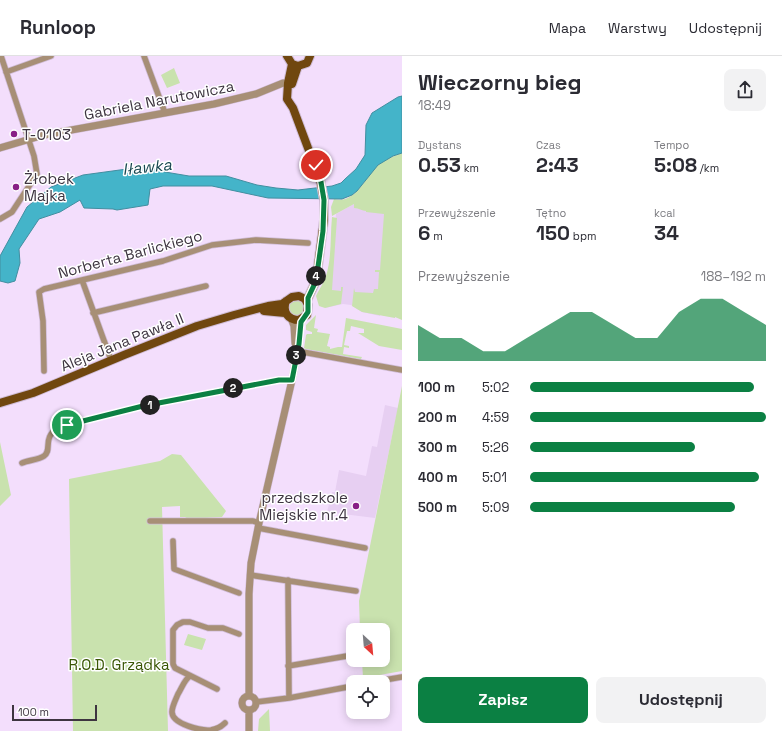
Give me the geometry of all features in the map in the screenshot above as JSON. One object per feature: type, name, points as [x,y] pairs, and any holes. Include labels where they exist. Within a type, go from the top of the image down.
[{"type":"main road","points":[[287,56],[295,65]]},
{"type":"main road","points":[[295,65],[307,63],[310,56]]},
{"type":"main road","points":[[295,65],[287,99],[293,108],[318,170],[324,206],[323,231],[316,281],[308,298],[308,312],[302,319],[296,320],[288,316],[285,305],[286,301],[292,297],[299,296],[305,291],[316,273]]},
{"type":"main road","points":[[299,296],[307,302]]},
{"type":"main road","name":"Aleja Jana Pawła II","points":[[0,403],[33,393],[197,326],[226,316],[282,304],[286,301]]},
{"type":"main road","name":"Aleja Jana Pawła II","points":[[255,310],[282,312],[288,316]]},
{"type":"street","points":[[0,219],[12,212],[37,174],[34,156],[1,56]]},
{"type":"street","points":[[6,72],[51,56]]},
{"type":"street","points":[[144,56],[165,113]]},
{"type":"street","name":"Gabriela Narutowicza","points":[[0,148],[28,139],[243,98],[277,85],[290,83]]},
{"type":"street","name":"Norberta Barlickiego","points":[[44,371],[44,321],[39,292],[44,289],[163,261],[212,245],[256,240],[308,243]]},
{"type":"street","points":[[82,280],[111,360]]},
{"type":"street","points":[[93,313],[206,286]]},
{"type":"street","points":[[288,316],[294,326],[297,350]]},
{"type":"street","points":[[249,695],[250,575],[258,525],[292,380],[302,319]]},
{"type":"street","points":[[297,350],[402,370]]},
{"type":"street","points":[[22,463],[40,458],[47,453],[49,451],[48,440],[50,434],[59,427],[143,406],[279,380],[292,380]]},
{"type":"street","points":[[150,521],[252,521],[258,525],[365,548]]},
{"type":"street","points":[[173,541],[174,569],[239,594]]},
{"type":"street","points":[[250,575],[356,591]]},
{"type":"street","points":[[288,580],[289,698]]},
{"type":"street","points":[[217,689],[175,668],[173,664],[173,630],[177,625],[183,622],[190,622],[208,628],[224,628],[238,634]]},
{"type":"street","points":[[288,666],[346,656]]},
{"type":"street","points":[[190,676],[185,681],[173,704],[172,711],[175,719],[201,730],[216,729],[225,723]]},
{"type":"street","points":[[390,679],[402,677]]},
{"type":"street","points":[[256,702],[289,698],[346,687]]},
{"type":"street","points":[[249,695],[254,698],[256,702]]},
{"type":"street","points":[[249,695],[244,697],[242,703],[244,708],[249,710]]},
{"type":"street","points":[[249,710],[254,708],[256,702]]},
{"type":"street","points":[[249,710],[249,731]]},
{"type":"shaded area","points":[[354,204],[354,208],[387,210],[380,316],[362,312],[351,305],[343,304],[325,308],[333,256],[336,214]]},
{"type":"shaded area","points":[[385,405],[398,408],[375,518],[327,512],[332,492],[335,492],[339,470],[366,476],[372,446],[377,447]]},
{"type":"green space","points":[[174,68],[180,83],[167,88],[161,75]]},
{"type":"green space","points":[[402,153],[402,320],[395,317],[362,312],[352,306],[354,288],[355,292],[373,293],[374,289],[378,289],[379,272],[375,272],[375,270],[380,270],[384,214],[366,212],[354,208],[354,204],[332,216],[331,207],[334,199],[342,200],[348,198],[360,188],[379,164]]},
{"type":"green space","points":[[332,217],[337,218],[332,290],[341,291],[341,287],[343,287],[341,304],[325,308],[319,306],[316,296],[325,279],[328,269]]},
{"type":"green space","points":[[296,300],[302,302],[304,308],[302,314],[296,316],[290,314],[288,308],[290,302]]},
{"type":"green space","points":[[316,315],[314,328],[318,329],[317,332],[330,334],[327,346],[330,347],[330,349],[342,347],[346,318],[402,329],[402,350],[379,346],[358,333],[364,333],[364,329],[351,326],[350,331],[347,331],[344,345],[349,346],[349,348],[344,347],[343,354],[362,357],[361,359],[306,349],[304,348],[306,335],[312,334],[312,332],[306,330],[306,325]]},
{"type":"green space","points":[[402,386],[402,671],[380,675],[363,675],[362,667],[390,667],[390,623],[360,623],[359,601]]},
{"type":"green space","points":[[0,442],[11,495],[0,506]]},
{"type":"green space","name":"R.O.D. Grządka","points":[[172,454],[181,455],[226,511],[222,517],[188,519],[185,517],[180,517],[180,506],[162,507],[168,731],[73,731],[69,479],[160,461]]},
{"type":"green space","points":[[188,634],[206,639],[202,650],[184,645]]},
{"type":"green space","points":[[269,709],[270,731],[258,731],[259,719]]},
{"type":"water","name":"Iławka","points":[[402,96],[402,153],[393,156],[378,165],[352,195],[342,199],[268,198],[212,186],[163,186],[150,189],[148,205],[117,210],[84,208],[80,200],[60,212],[39,219],[19,249],[20,263],[15,281],[8,283],[0,281],[0,256],[27,207],[51,187],[83,175],[149,166],[165,172],[189,176],[226,176],[257,185],[276,188],[298,190],[332,186],[341,183],[356,169],[365,155],[366,125],[372,113]]},
{"type":"place","name":"T-0103","points":[[14,134]]},
{"type":"place","name":"Żłobek Majka","points":[[16,187]]},
{"type":"place","name":"przedszkole Miejskie nr.4","points":[[356,506]]},
{"type":"route","points":[[67,425],[143,406],[279,380],[292,380],[299,344],[300,326],[302,319],[308,312],[308,298],[316,281],[323,231],[324,200],[316,165]]}]
